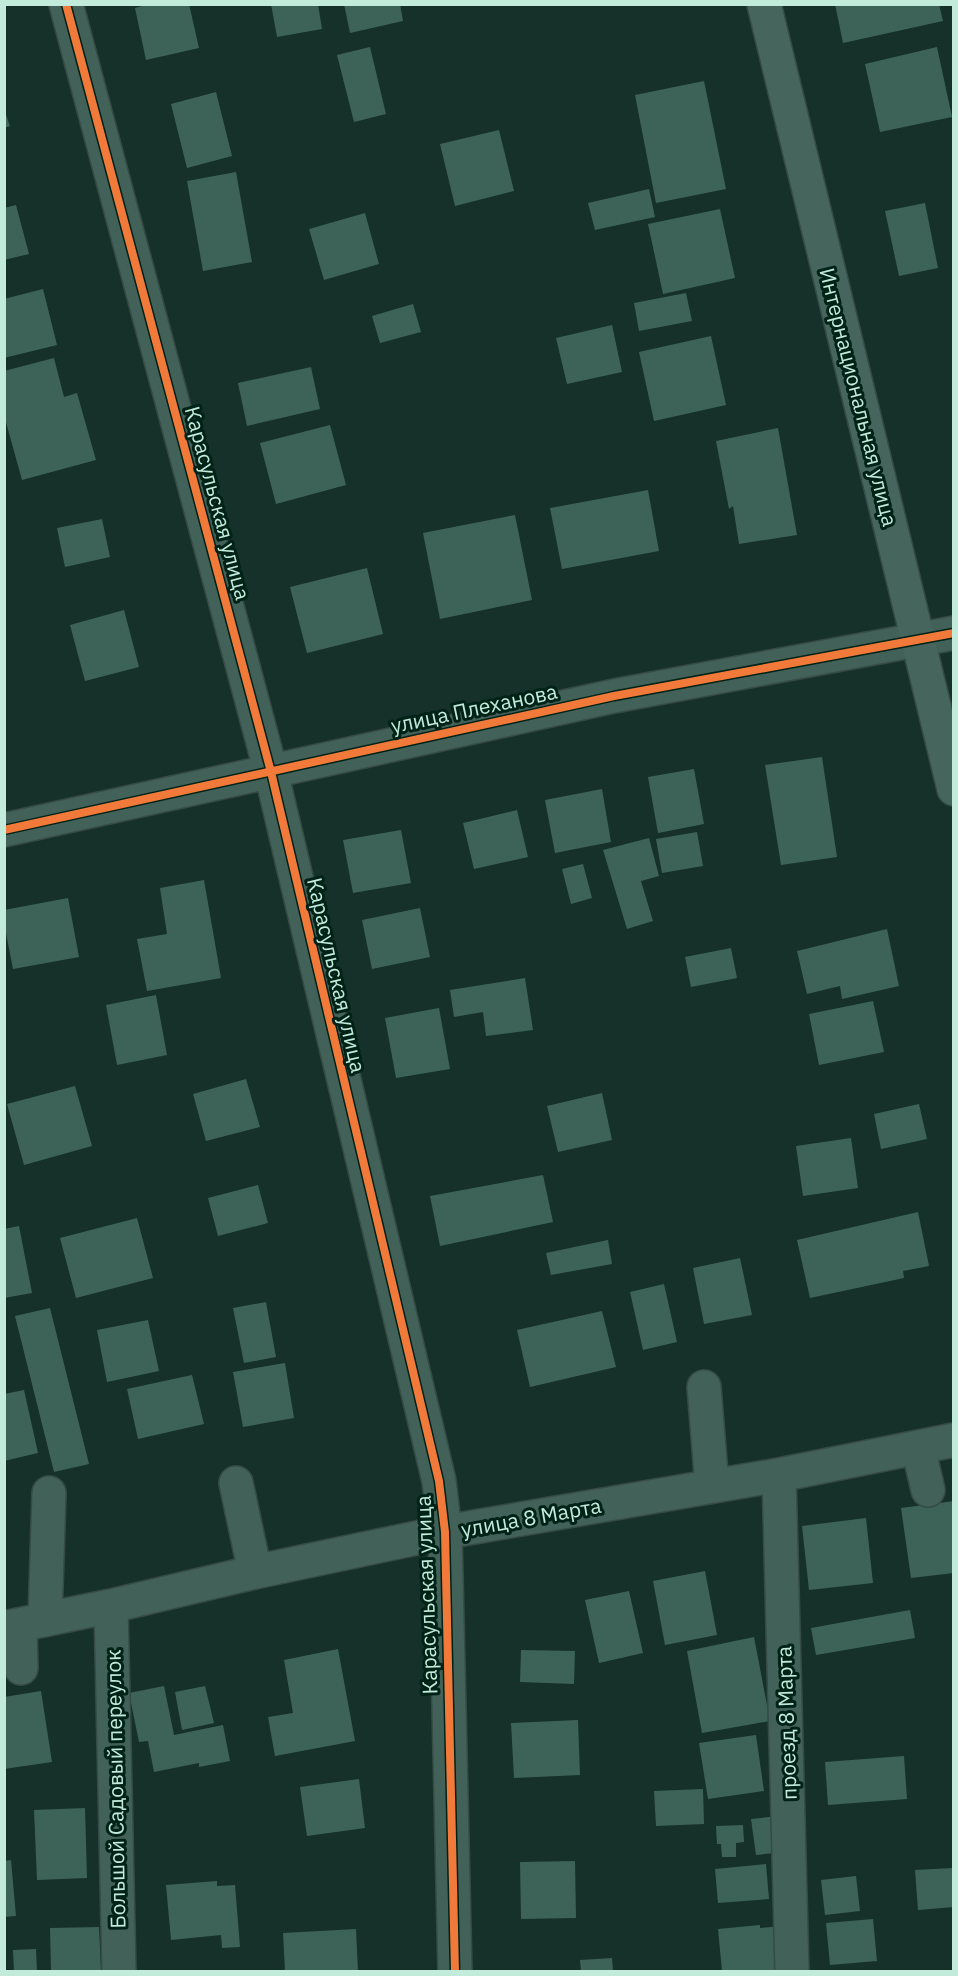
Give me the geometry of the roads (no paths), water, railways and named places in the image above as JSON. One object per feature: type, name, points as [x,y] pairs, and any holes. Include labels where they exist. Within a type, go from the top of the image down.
[{"type":"main road","name":"Интернациональная улица","points":[[764,4],[954,789]]},
{"type":"street","name":"Карасульская улица","points":[[66,4],[271,772],[439,1481],[445,1532],[455,1971]]},
{"type":"street","name":"улица Плеханова","points":[[4,830],[614,696],[954,633]]},
{"type":"street","points":[[705,1387],[712,1486]]},
{"type":"street","name":"улица 8 Марта","points":[[23,1624],[445,1532],[779,1475],[954,1440]]},
{"type":"street","points":[[918,1447],[928,1490]]},
{"type":"street","name":"проезд 8 Марта","points":[[779,1475],[792,1971]]},
{"type":"street","points":[[237,1483],[255,1572]]},
{"type":"street","points":[[21,1668],[23,1624],[49,1493]]},
{"type":"street","name":"Большой Садовый переулок","points":[[111,1606],[119,1971]]}]
